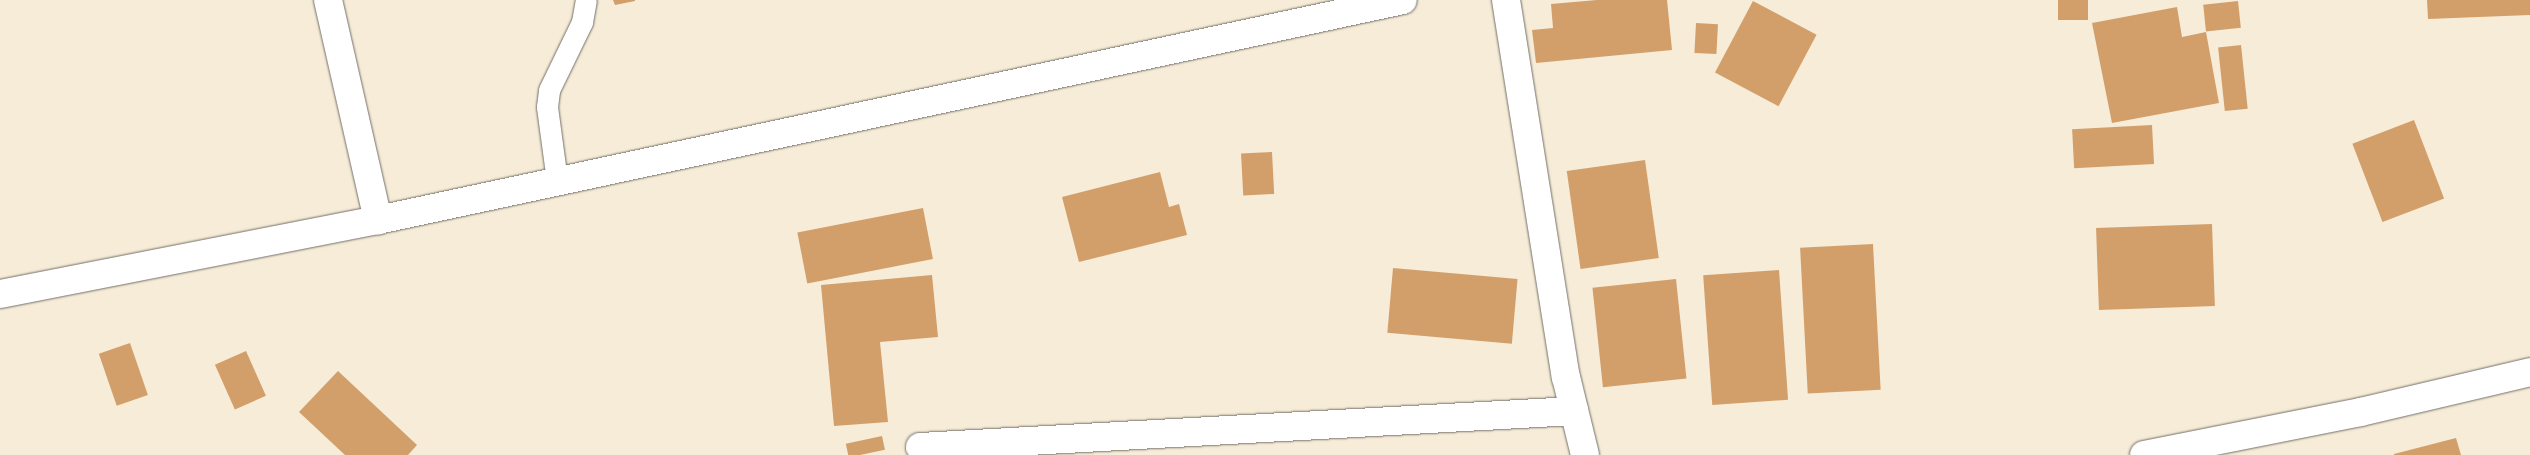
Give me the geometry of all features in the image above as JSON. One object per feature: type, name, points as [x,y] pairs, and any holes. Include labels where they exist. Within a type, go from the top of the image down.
[{"type":"street","points":[[328,0],[378,220]]},
{"type":"street","points":[[0,294],[378,220],[1403,0]]},
{"type":"street","points":[[1506,0],[1564,367],[1585,455]]},
{"type":"street","points":[[2144,455],[2361,412],[2530,372]]},
{"type":"street","points":[[920,447],[1574,411]]},
{"type":"lane","points":[[557,181],[547,108],[549,90],[582,22],[586,0]]},
{"type":"building","points":[[613,0],[635,0],[635,1],[615,5]]},
{"type":"building","points":[[1597,0],[1667,0],[1672,50],[1536,63],[1532,30],[1553,28],[1551,4]]},
{"type":"building","points":[[2058,0],[2088,0],[2088,20],[2058,20]]},
{"type":"building","points":[[2427,0],[2530,0],[2530,15],[2428,19]]},
{"type":"building","points":[[1753,1],[1817,35],[1779,106],[1715,73]]},
{"type":"building","points":[[2238,1],[2241,28],[2206,32],[2203,5]]},
{"type":"building","points":[[2177,7],[2182,37],[2206,32],[2219,103],[2112,123],[2092,23]]},
{"type":"building","points":[[1696,23],[1718,24],[1716,54],[1694,53]]},
{"type":"building","points":[[2241,45],[2248,109],[2225,111],[2218,47]]},
{"type":"building","points":[[2414,120],[2444,198],[2382,222],[2352,144]]},
{"type":"building","points":[[2152,125],[2154,164],[2074,168],[2072,129]]},
{"type":"building","points":[[1272,152],[1274,194],[1243,196],[1241,154]]},
{"type":"building","points":[[1645,160],[1659,258],[1581,269],[1567,171]]},
{"type":"building","points":[[1160,172],[1169,207],[1179,204],[1187,235],[1079,262],[1062,197]]},
{"type":"building","points":[[923,208],[933,259],[807,283],[797,232]]},
{"type":"building","points":[[2212,224],[2215,306],[2099,310],[2096,228]]},
{"type":"building","points":[[1873,244],[1881,390],[1808,394],[1800,248]]},
{"type":"building","points":[[1393,268],[1518,279],[1512,344],[1387,333]]},
{"type":"building","points":[[1779,270],[1788,400],[1712,405],[1703,275]]},
{"type":"building","points":[[932,275],[938,337],[880,342],[888,422],[834,426],[821,285]]},
{"type":"building","points":[[1676,279],[1686,378],[1603,387],[1592,288]]},
{"type":"building","points":[[130,343],[148,395],[117,406],[99,354]]},
{"type":"building","points":[[246,351],[266,396],[235,410],[215,365]]},
{"type":"building","points":[[338,371],[417,445],[408,455],[345,455],[299,412]]},
{"type":"building","points":[[882,436],[885,450],[860,455],[848,455],[846,444]]},
{"type":"building","points":[[2456,438],[2461,455],[2394,455],[2394,454]]}]
